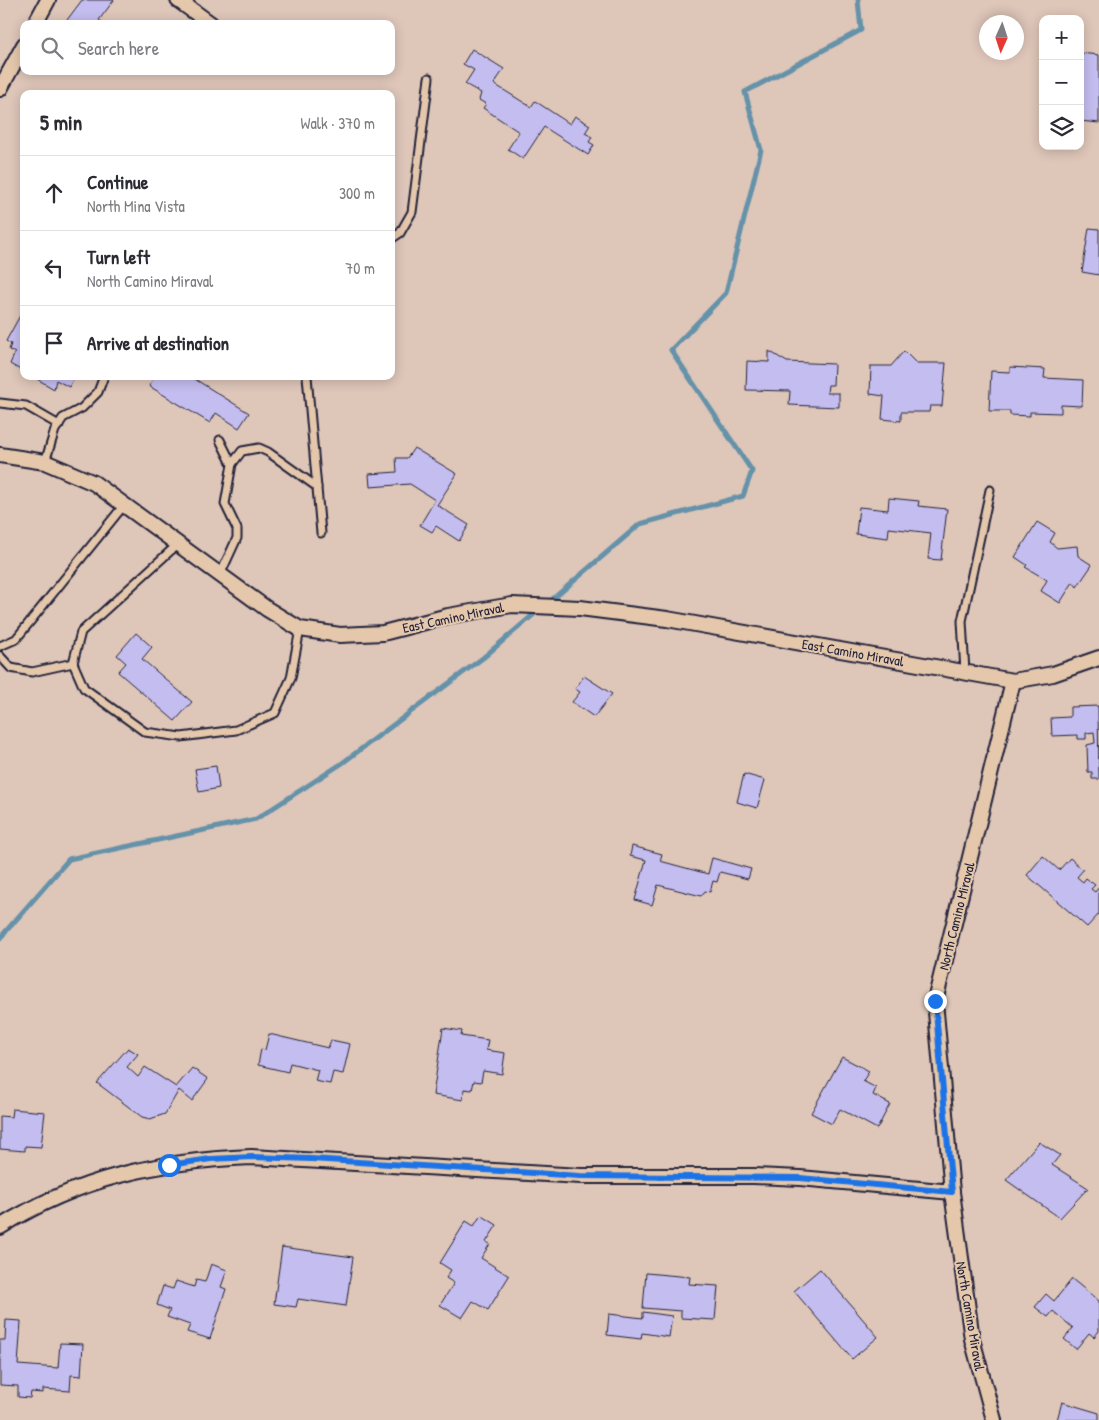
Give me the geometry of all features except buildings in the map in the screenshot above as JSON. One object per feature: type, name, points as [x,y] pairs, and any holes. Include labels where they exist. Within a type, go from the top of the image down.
[{"type":"street","points":[[37,20],[48,0]]},
{"type":"street","points":[[178,0],[206,20]]},
{"type":"street","points":[[0,89],[20,52]]},
{"type":"street","name":"East Camino Miraval","points":[[0,456],[45,462],[94,483],[267,609],[300,629],[340,635],[383,633],[448,616],[512,605],[580,608],[667,619],[1013,681]]},
{"type":"street","points":[[1013,681],[1053,674],[1099,658]]},
{"type":"street","name":"North Camino Miraval","points":[[994,1420],[972,1339],[952,1192],[935,1001],[1013,681]]},
{"type":"street","points":[[0,1227],[27,1210],[68,1190],[100,1179],[194,1162],[252,1157],[580,1176],[800,1178],[952,1192]]},
{"type":"lane","points":[[395,236],[400,233],[412,212],[429,78]]},
{"type":"lane","points":[[45,462],[59,425],[64,418],[82,408],[98,392],[102,380]]},
{"type":"lane","points":[[307,380],[321,533]]},
{"type":"lane","points":[[0,403],[26,406],[59,425]]},
{"type":"lane","points":[[220,440],[232,464]]},
{"type":"lane","points":[[220,575],[237,538],[237,529],[225,504],[232,464],[242,451],[259,448],[268,452],[317,487]]},
{"type":"lane","points":[[965,672],[962,621],[990,490]]},
{"type":"lane","points":[[0,646],[16,640],[124,505]]},
{"type":"lane","points":[[178,544],[81,632],[73,662],[84,688],[145,732],[181,737],[236,730],[275,713],[291,678],[300,629]]},
{"type":"lane","points":[[0,656],[11,668],[32,672],[73,662]]},
{"type":"waterway","points":[[547,604],[640,524],[743,496],[752,471],[671,350],[726,293],[761,150],[745,92],[861,30],[858,0]]},
{"type":"waterway","points":[[0,938],[69,859],[256,819],[341,764],[484,657],[540,609]]},
{"type":"route","points":[[169,1165],[211,1159],[252,1157],[311,1159],[624,1178],[754,1176],[800,1178],[952,1192],[935,1001]]}]
